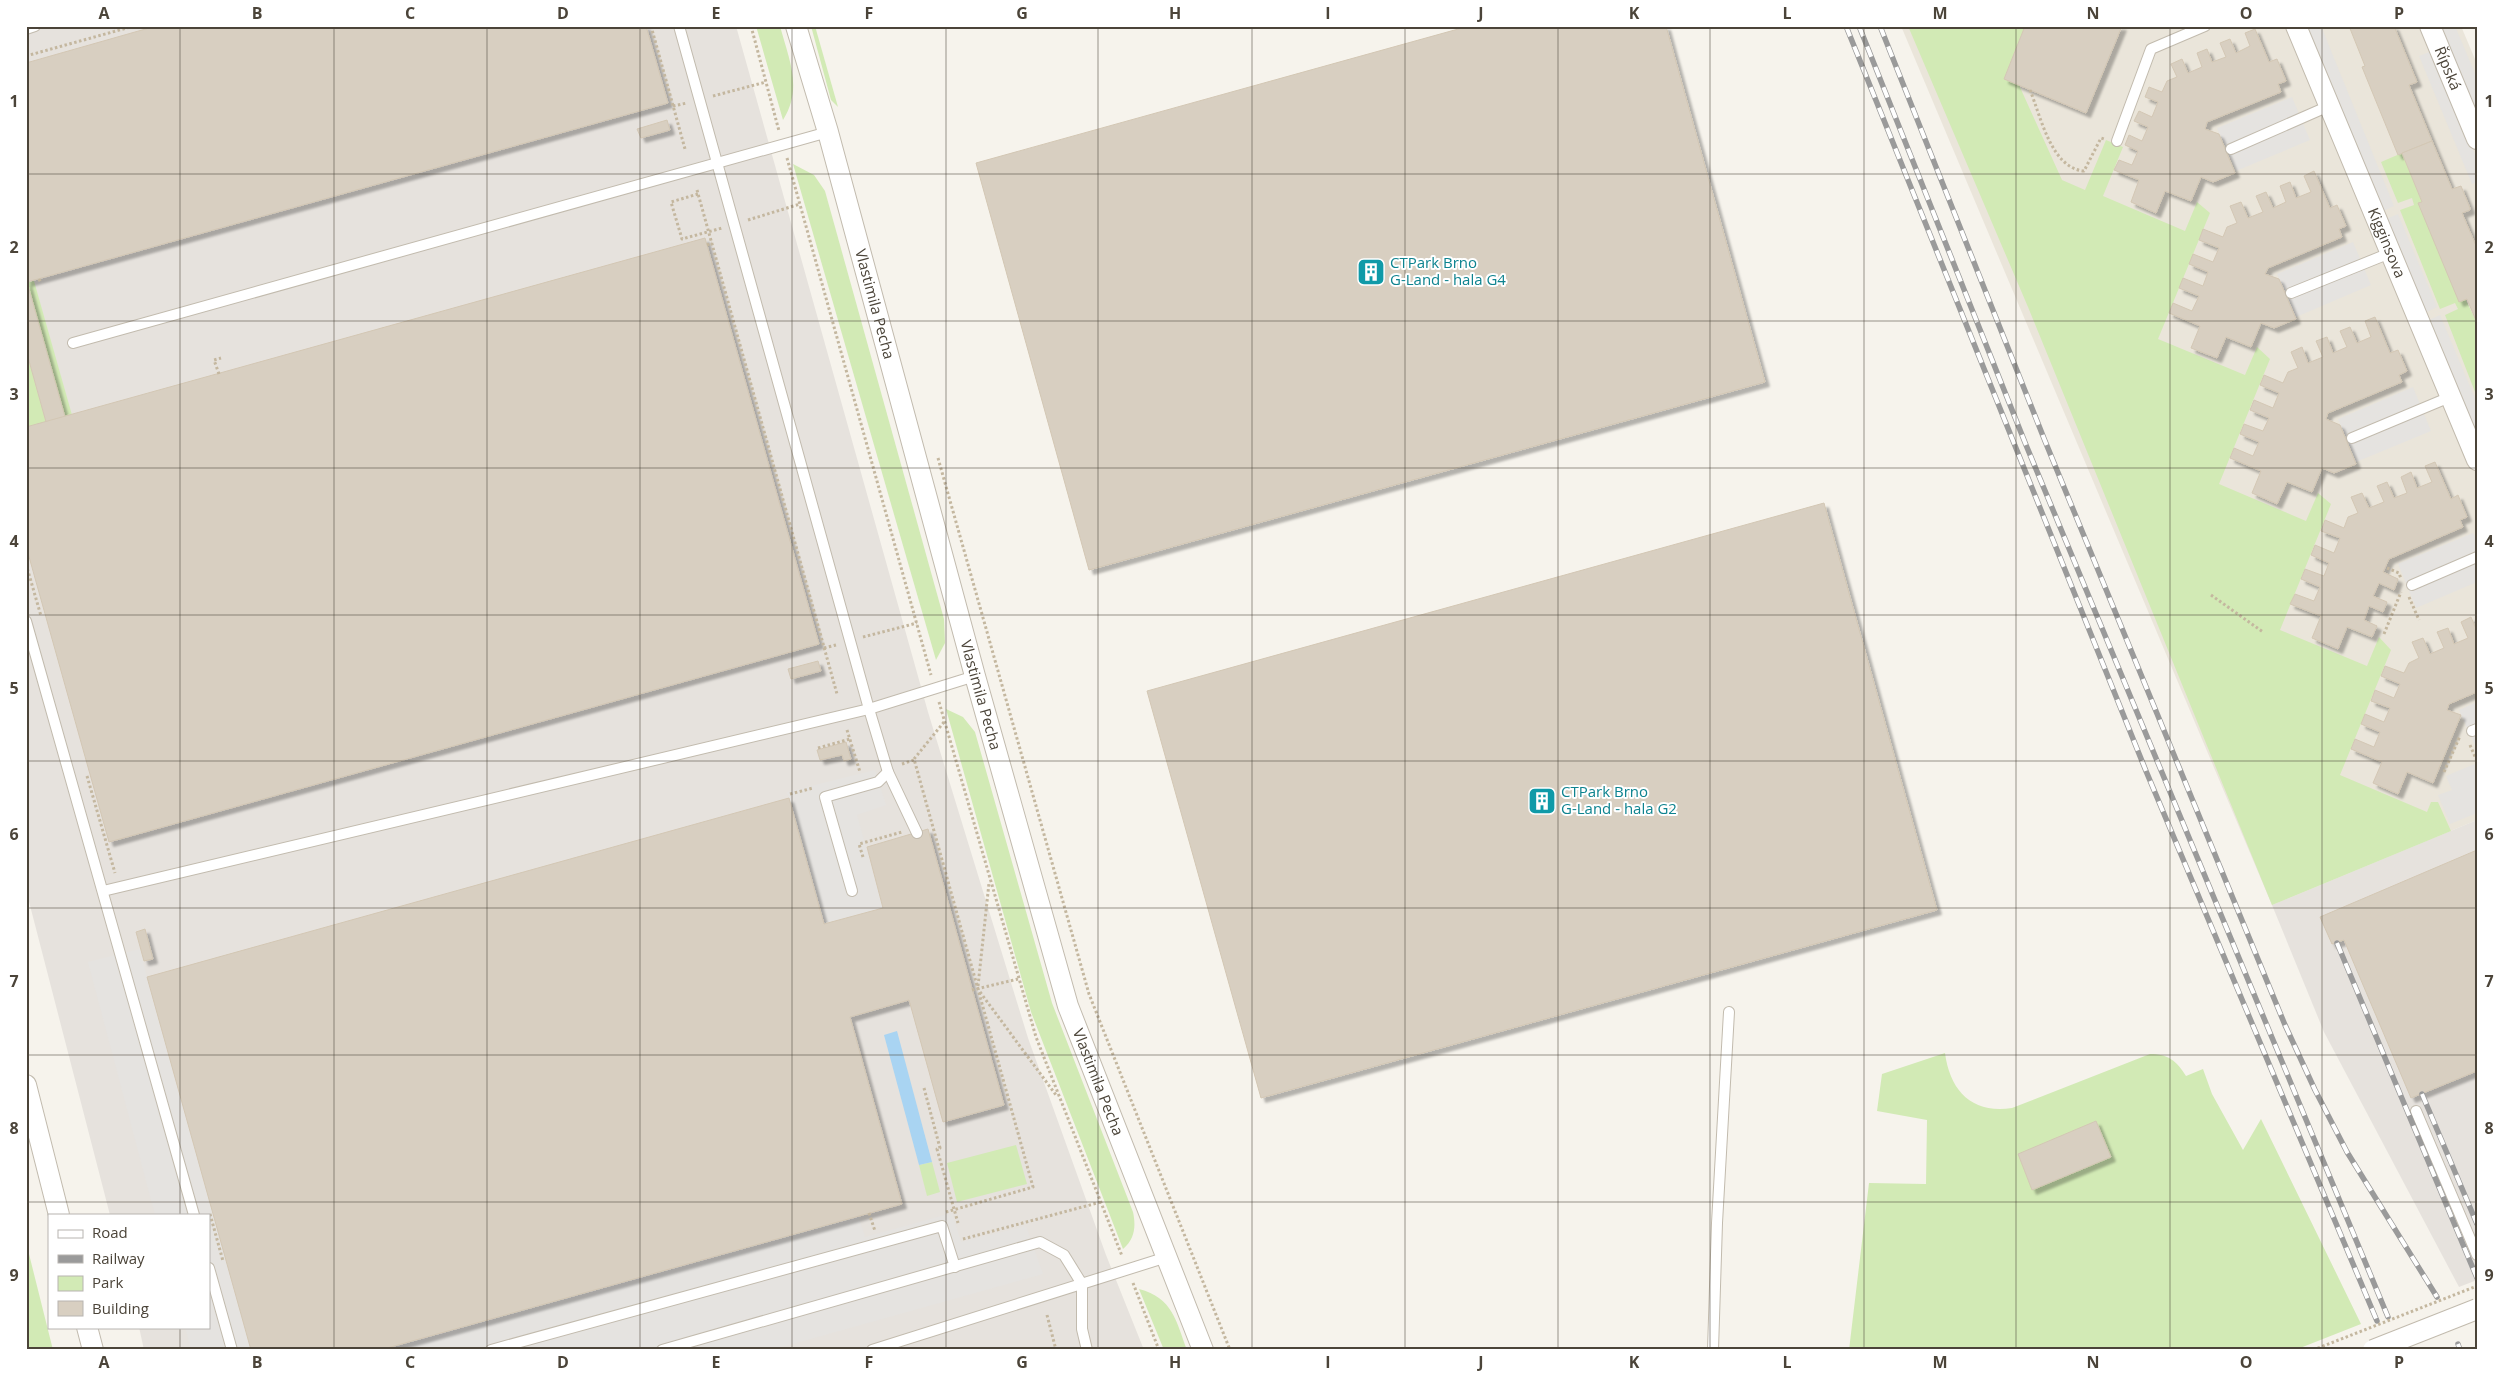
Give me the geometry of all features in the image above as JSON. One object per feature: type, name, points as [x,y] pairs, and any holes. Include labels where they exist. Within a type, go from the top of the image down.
[{"type":"street","name":"Vlastimila Pecha","points":[[796,26],[828,132],[975,676],[1068,1006],[1203,1350]]},
{"type":"street","name":"Kigginsova","points":[[2296,26],[2477,460]]},
{"type":"street","name":"Řípská","points":[[2430,26],[2477,139]]},
{"type":"street","points":[[26,1085],[59,1214]]},
{"type":"street","points":[[2373,1350],[2477,1309]]},
{"type":"street","points":[[87,1328],[93,1350]]},
{"type":"lane","points":[[26,29],[35,26]]},
{"type":"lane","points":[[679,26],[719,163],[869,709],[888,772],[916,830]]},
{"type":"lane","points":[[2117,141],[2151,49],[2205,26]]},
{"type":"lane","points":[[2231,149],[2329,106]]},
{"type":"lane","points":[[73,343],[828,132]]},
{"type":"lane","points":[[2291,293],[2390,253]]},
{"type":"lane","points":[[2352,438],[2450,397]]},
{"type":"lane","points":[[2408,586],[2477,557]]},
{"type":"lane","points":[[26,621],[194,1214]]},
{"type":"lane","points":[[103,891],[869,709],[975,676]]},
{"type":"lane","points":[[852,891],[825,797],[878,782],[888,772]]},
{"type":"lane","points":[[1713,1350],[1717,1223],[1729,1012]]},
{"type":"lane","points":[[2416,1111],[2477,1255]]},
{"type":"lane","points":[[491,1350],[942,1226],[954,1267]]},
{"type":"lane","points":[[662,1350],[1040,1242],[1064,1255],[1082,1284],[1082,1329],[1087,1350]]},
{"type":"lane","points":[[872,1350],[1167,1257]]},
{"type":"lane","points":[[210,1272],[232,1350]]},
{"type":"path","points":[[26,56],[134,26]]},
{"type":"path","points":[[651,26],[685,149]]},
{"type":"path","points":[[710,97],[766,82]]},
{"type":"path","points":[[2030,90],[2056,154],[2065,165],[2084,171],[2101,138],[2117,141]]},
{"type":"path","points":[[673,106],[689,103]]},
{"type":"path","points":[[697,190],[837,694]]},
{"type":"path","points":[[698,194],[672,202],[682,239],[722,227]]},
{"type":"path","points":[[745,221],[800,204]]},
{"type":"path","points":[[698,234],[699,240]]},
{"type":"path","points":[[707,245],[712,244]]},
{"type":"path","points":[[219,374],[214,360],[221,358]]},
{"type":"path","points":[[936,448],[1089,994],[1230,1350]]},
{"type":"path","points":[[2388,568],[2398,573],[2408,586],[2419,620]]},
{"type":"path","points":[[2384,634],[2408,586]]},
{"type":"path","points":[[2211,594],[2262,632]]},
{"type":"path","points":[[860,638],[917,623]]},
{"type":"path","points":[[824,648],[840,643]]},
{"type":"path","points":[[902,764],[914,760],[944,721]]},
{"type":"path","points":[[2444,772],[2471,729]]},
{"type":"path","points":[[847,730],[860,775]]},
{"type":"path","points":[[818,748],[850,739]]},
{"type":"path","points":[[2469,742],[2476,759]]},
{"type":"path","points":[[914,760],[1033,1187],[936,1214]]},
{"type":"path","points":[[863,857],[859,844],[916,830],[932,824]]},
{"type":"path","points":[[990,880],[978,989],[1059,1100]]},
{"type":"path","points":[[972,990],[1018,980]]},
{"type":"path","points":[[924,1088],[940,1148],[937,1149],[959,1225]]},
{"type":"path","points":[[961,1232],[963,1240],[1101,1202]]},
{"type":"path","points":[[869,1213],[874,1231],[883,1229]]},
{"type":"path","points":[[2313,1350],[2477,1286]]},
{"type":"path","points":[[1047,1315],[1056,1350]]},
{"type":"shaded area","points":[[26,26],[736,26],[928,712],[1028,1038],[1106,1255],[1144,1350],[144,1350],[139,1328],[210,1328],[210,1214],[110,1214],[26,890]]},
{"type":"shaded area","points":[[1901,26],[2461,26],[2477,64],[2477,820],[2272,905]]},
{"type":"shaded area","points":[[2307,26],[2321,26],[2394,206],[2383,211]]},
{"type":"shaded area","points":[[2441,26],[2455,26],[2477,78],[2477,113]]},
{"type":"shaded area","points":[[2432,51],[2477,159],[2477,182],[2472,184],[2419,56]]},
{"type":"shaded area","points":[[2292,97],[2310,140],[2236,171],[2217,128]]},
{"type":"shaded area","points":[[2398,214],[2437,307],[2425,313],[2386,219]]},
{"type":"shaded area","points":[[2353,242],[2371,285],[2296,317],[2277,274]]},
{"type":"shaded area","points":[[2440,315],[2477,403],[2477,435],[2429,320]]},
{"type":"shaded area","points":[[2413,387],[2431,431],[2356,462],[2338,419]]},
{"type":"shaded area","points":[[2473,533],[2477,540],[2477,582],[2416,608],[2398,564]]},
{"type":"shaded area","points":[[2477,702],[2477,750],[2459,710]]},
{"type":"shaded area","points":[[2477,763],[2477,813],[2450,824],[2438,795],[2452,790],[2446,776]]},
{"type":"shaded area","points":[[875,770],[886,805],[857,815],[883,908],[824,924],[787,792]]},
{"type":"shaded area","points":[[2477,820],[2477,1280],[2459,1287],[2324,1032],[2272,905]]},
{"type":"shaded area","points":[[140,949],[251,1350],[191,1350],[185,1328],[210,1328],[210,1214],[155,1214],[88,962]]},
{"type":"shaded area","points":[[952,1213],[961,1242],[1026,1226],[1043,1274],[771,1350],[380,1350],[858,1216],[865,1237]]},
{"type":"green space","points":[[756,26],[780,26],[790,62],[793,85],[789,108],[783,120]]},
{"type":"green space","points":[[811,26],[815,26],[838,107],[831,100]]},
{"type":"green space","points":[[1908,26],[2025,26],[2004,79],[2019,85],[2062,180],[2085,190],[2106,140],[2123,147],[2103,196],[2185,231],[2197,202],[2210,213],[2158,339],[2245,375],[2257,347],[2270,359],[2219,484],[2306,521],[2318,493],[2331,504],[2280,630],[2367,666],[2379,637],[2391,650],[2340,775],[2427,812],[2431,802],[2438,802],[2451,831],[2272,905],[2028,307]]},
{"type":"green space","points":[[2402,153],[2422,202],[2419,203],[2477,323],[2477,397],[2445,315],[2458,309],[2455,303],[2440,309],[2400,210],[2414,205],[2412,198],[2398,203],[2381,162]]},
{"type":"green space","points":[[793,164],[814,175],[825,191],[944,619],[945,643],[936,660]]},
{"type":"green space","points":[[34,281],[72,415],[65,417],[27,282]]},
{"type":"green space","points":[[26,350],[46,422],[26,427]]},
{"type":"green space","points":[[946,709],[963,717],[975,732],[1052,1003],[1133,1212],[1134,1232],[1130,1241],[1123,1249],[1031,1012]]},
{"type":"green space","points":[[1945,1053],[1952,1078],[1965,1097],[1985,1107],[1998,1109],[2012,1108],[2150,1054],[2162,1055],[2171,1059],[2186,1076],[2203,1069],[2212,1094],[2243,1150],[2261,1119],[2361,1324],[2295,1350],[1849,1350],[1869,1183],[1926,1184],[1927,1120],[1877,1111],[1882,1074]]},
{"type":"green space","points":[[1016,1145],[1027,1184],[957,1202],[947,1163]]},
{"type":"green space","points":[[932,1162],[940,1192],[927,1196],[919,1165]]},
{"type":"green space","points":[[26,1242],[53,1350],[26,1350]]},
{"type":"green space","points":[[1139,1289],[1159,1298],[1172,1312],[1187,1350],[1164,1350]]},
{"type":"water","points":[[897,1031],[932,1162],[919,1165],[884,1035]]},
{"type":"building","points":[[156,26],[646,26],[668,103],[27,282],[65,417],[46,422],[26,350],[26,63]]},
{"type":"building","name":"CTPark Brno G-Land - hala G4","points":[[1469,26],[1666,26],[1765,382],[1089,570],[976,163]]},
{"type":"building","points":[[2025,26],[2122,26],[2086,113],[2004,79]]},
{"type":"building","points":[[2349,26],[2394,26],[2417,82],[2409,85],[2432,141],[2398,155],[2362,67],[2365,66]]},
{"type":"building","points":[[2255,29],[2269,62],[2277,59],[2286,81],[2278,84],[2281,92],[2207,122],[2205,129],[2219,134],[2235,173],[2213,182],[2201,177],[2191,201],[2165,191],[2156,213],[2131,202],[2139,180],[2114,170],[2119,160],[2132,165],[2138,151],[2125,145],[2129,135],[2142,141],[2148,127],[2134,121],[2139,111],[2152,117],[2158,102],[2145,97],[2149,87],[2162,92],[2167,81],[2177,77],[2171,64],[2182,59],[2188,73],[2202,67],[2197,53],[2207,49],[2212,62],[2226,57],[2220,43],[2230,39],[2236,53],[2250,46],[2245,33]]},
{"type":"building","points":[[667,120],[670,130],[641,138],[637,129]]},
{"type":"building","points":[[2432,141],[2452,189],[2461,186],[2470,208],[2470,210],[2462,213],[2477,248],[2477,323],[2467,299],[2459,302],[2418,203],[2422,202],[2402,153]]},
{"type":"building","points":[[2314,171],[2330,208],[2337,205],[2346,226],[2339,229],[2342,237],[2268,268],[2265,274],[2279,279],[2296,319],[2274,328],[2261,323],[2251,347],[2226,337],[2217,358],[2191,348],[2200,326],[2169,313],[2173,303],[2192,311],[2199,296],[2179,288],[2183,278],[2203,286],[2208,272],[2189,264],[2193,254],[2213,262],[2219,248],[2199,240],[2203,229],[2223,237],[2227,227],[2237,223],[2230,206],[2241,202],[2248,218],[2263,212],[2256,196],[2266,192],[2273,208],[2286,202],[2280,186],[2290,182],[2296,198],[2311,192],[2304,176]]},
{"type":"building","points":[[705,238],[819,644],[109,842],[26,546],[26,427]]},
{"type":"building","points":[[2375,317],[2390,353],[2398,350],[2407,371],[2399,375],[2402,382],[2328,413],[2326,419],[2340,425],[2356,464],[2334,473],[2322,468],[2312,492],[2287,482],[2277,504],[2252,493],[2261,471],[2230,458],[2234,448],[2253,456],[2259,442],[2240,434],[2244,424],[2263,431],[2269,418],[2250,410],[2254,400],[2273,408],[2279,393],[2260,385],[2264,375],[2283,383],[2288,372],[2298,368],[2291,352],[2302,347],[2308,363],[2323,357],[2316,341],[2327,337],[2333,353],[2347,347],[2340,331],[2350,327],[2357,343],[2371,337],[2365,321]]},
{"type":"building","points":[[2435,462],[2451,499],[2458,495],[2467,517],[2460,520],[2463,527],[2389,559],[2383,572],[2398,579],[2394,590],[2379,583],[2373,596],[2387,602],[2383,612],[2369,606],[2364,620],[2377,626],[2372,637],[2347,627],[2338,649],[2312,638],[2321,616],[2290,604],[2295,594],[2314,601],[2320,587],[2301,579],[2305,569],[2324,576],[2329,563],[2311,555],[2315,545],[2334,553],[2340,538],[2321,531],[2325,520],[2344,528],[2348,517],[2358,513],[2351,497],[2362,493],[2369,508],[2384,502],[2377,486],[2387,482],[2394,498],[2407,493],[2401,477],[2411,472],[2417,488],[2432,482],[2425,466]]},
{"type":"building","name":"CTPark Brno G-Land - hala G2","points":[[1824,503],[1937,910],[1261,1098],[1147,691]]},
{"type":"building","points":[[2471,617],[2477,631],[2477,692],[2449,704],[2447,710],[2461,715],[2433,783],[2407,772],[2398,794],[2373,783],[2382,762],[2351,749],[2355,739],[2374,747],[2380,732],[2361,724],[2365,714],[2384,722],[2390,708],[2371,701],[2375,690],[2394,698],[2400,684],[2381,676],[2385,666],[2404,673],[2409,663],[2419,658],[2412,642],[2423,638],[2430,654],[2444,648],[2437,632],[2448,628],[2454,644],[2468,638],[2461,622]]},
{"type":"building","points":[[818,661],[821,671],[791,679],[788,669]]},
{"type":"building","points":[[846,742],[851,759],[844,761],[842,755],[820,760],[817,750]]},
{"type":"building","points":[[789,798],[824,924],[883,908],[867,847],[928,829],[1004,1105],[943,1122],[909,1000],[850,1017],[902,1204],[380,1350],[251,1350],[147,977]]},
{"type":"building","points":[[2477,850],[2477,1071],[2411,1098],[2344,940],[2332,944],[2320,917]]},
{"type":"building","points":[[145,929],[153,959],[144,961],[136,932]]},
{"type":"building","points":[[2096,1121],[2111,1157],[2032,1190],[2018,1154]]},
{"type":"railway","points":[[1846,26],[2146,771],[2377,1321]]},
{"type":"railway","points":[[1859,26],[2026,445],[2388,1317]]},
{"type":"railway","points":[[1880,26],[2045,441],[2285,1025],[2315,1090],[2347,1152],[2437,1297]]},
{"type":"railway","points":[[2337,943],[2477,1278]]},
{"type":"railway","points":[[2422,1094],[2477,1224]]},
{"type":"railway","points":[[2458,1344],[2460,1350]]},
{"type":"place","name":"CTPark Brno G-Land - hala G4","points":[[1371,272]]},
{"type":"place","name":"CTPark Brno G-Land - hala G2","points":[[1542,801]]}]
